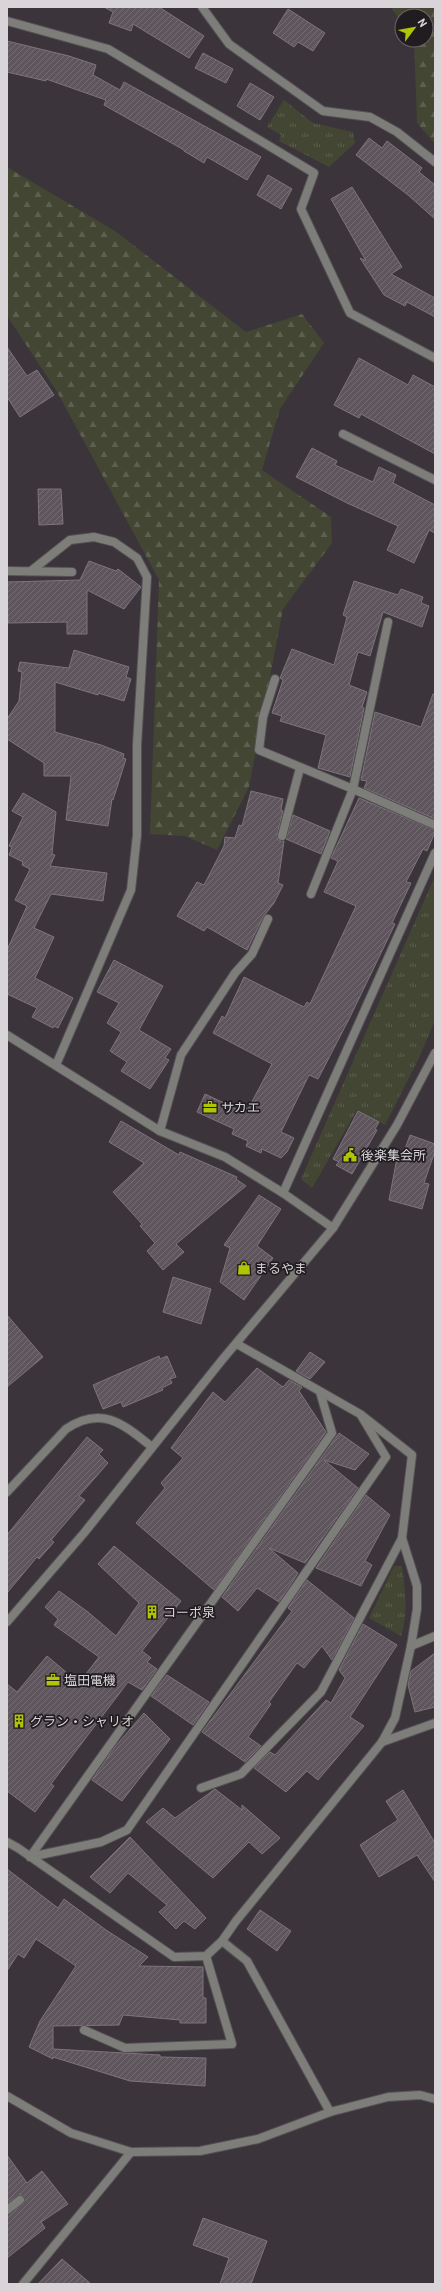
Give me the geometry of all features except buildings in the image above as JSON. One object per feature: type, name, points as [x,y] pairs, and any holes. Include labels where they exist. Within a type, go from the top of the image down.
[{"type":"street","points":[[202,7],[229,44],[323,111],[370,117],[397,132],[435,162]]},
{"type":"street","points":[[7,21],[108,49],[314,173],[301,209],[350,313],[435,358]]},
{"type":"street","points":[[342,434],[435,480]]},
{"type":"street","points":[[32,571],[70,540],[94,537],[114,542],[137,558],[147,577],[137,744],[137,835],[131,890],[56,1065]]},
{"type":"street","points":[[7,571],[72,572]]},
{"type":"street","points":[[311,894],[353,789],[388,622]]},
{"type":"street","points":[[275,679],[263,717],[260,750],[435,825]]},
{"type":"street","points":[[282,836],[300,768]]},
{"type":"street","points":[[283,1193],[435,853]]},
{"type":"street","points":[[160,1131],[181,1056],[235,973],[252,954],[268,919]]},
{"type":"street","points":[[7,1035],[160,1131],[224,1157],[283,1193],[334,1228]]},
{"type":"street","points":[[7,1622],[84,1533],[152,1447],[334,1228],[397,1125],[433,1062],[435,1053]]},
{"type":"street","points":[[201,1788],[241,1774],[321,1692],[402,1538],[412,1455],[360,1414],[237,1344]]},
{"type":"street","points":[[30,1857],[332,1433],[320,1392]]},
{"type":"street","points":[[30,1857],[101,1842],[127,1830],[386,1457],[360,1414]]},
{"type":"street","points":[[7,1492],[66,1429],[77,1422],[92,1418],[106,1418],[123,1424],[152,1447]]},
{"type":"street","points":[[7,1842],[174,1957],[206,1956],[222,1942],[236,1921],[382,1742],[395,1718],[411,1646],[417,1609],[417,1586],[402,1538]]},
{"type":"street","points":[[411,1646],[435,1636]]},
{"type":"street","points":[[382,1742],[435,1724]]},
{"type":"street","points":[[222,1942],[247,1961],[330,2112]]},
{"type":"street","points":[[84,2030],[126,2048],[232,2044],[206,1956]]},
{"type":"street","points":[[7,2096],[72,2134],[131,2152],[200,2151],[258,2139],[330,2112],[388,2097],[420,2095],[435,2099]]},
{"type":"street","points":[[24,2284],[131,2152]]},
{"type":"street","points":[[7,2210],[20,2200]]},
{"type":"green space","points":[[390,7],[435,7],[435,144],[417,123],[414,48],[434,48],[434,8],[394,8],[394,12]]},
{"type":"green space","points":[[284,100],[313,123],[353,132],[355,143],[329,167],[279,141],[281,135],[267,127]]},
{"type":"green space","points":[[7,167],[115,231],[246,332],[302,314],[324,343],[280,409],[262,470],[331,517],[332,543],[283,609],[249,787],[217,850],[185,836],[150,834],[159,580],[56,390],[7,316]]},
{"type":"green space","points":[[435,876],[435,1020],[419,1058],[385,1125],[357,1110],[312,1188],[301,1179]]},
{"type":"green space","points":[[394,1566],[402,1566],[406,1601],[405,1619],[401,1636],[369,1618]]},
{"type":"place","name":"サカエ","points":[[210,1107]]},
{"type":"place","name":"後楽集会所","points":[[350,1155]]},
{"type":"place","name":"まるやま","points":[[244,1268]]},
{"type":"place","name":"コーポ泉","points":[[152,1612]]},
{"type":"place","name":"塩田電機","points":[[53,1680]]},
{"type":"place","name":"グラン・シャリオ","points":[[19,1721]]}]
